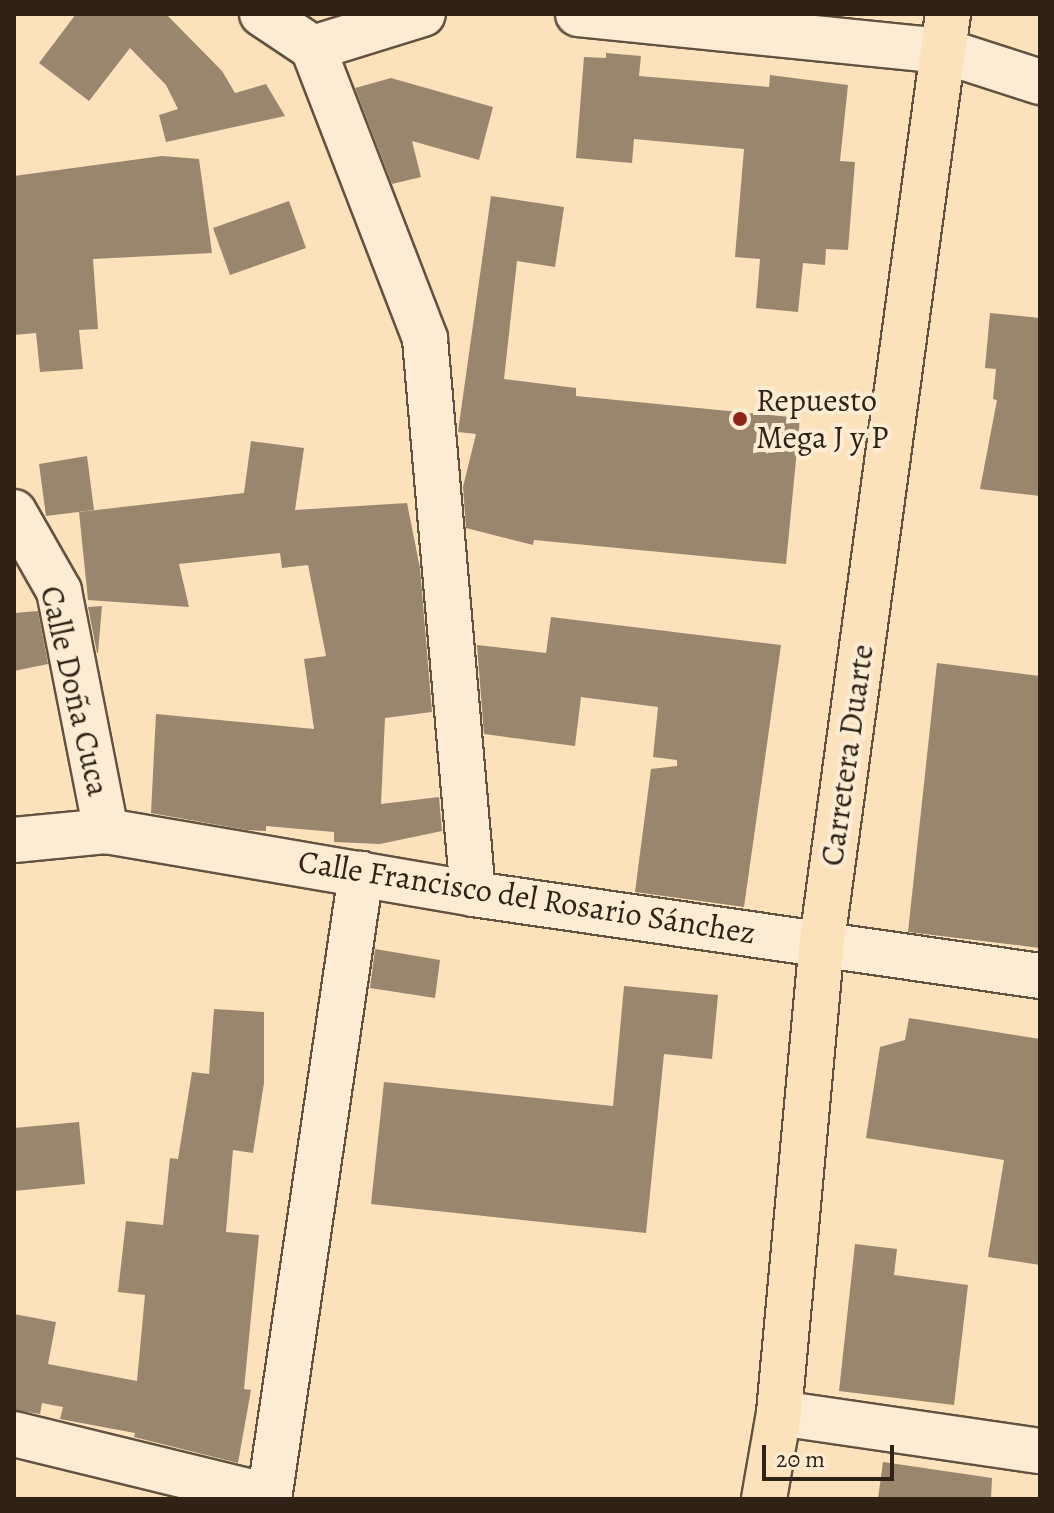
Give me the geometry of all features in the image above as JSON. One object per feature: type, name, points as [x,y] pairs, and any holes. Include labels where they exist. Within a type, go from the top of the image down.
[{"type":"main road","name":"Carretera Duarte","points":[[764,1499],[779,1413],[822,941],[946,32]]},
{"type":"street","points":[[262,14],[313,48],[425,339],[473,894]]},
{"type":"street","points":[[313,48],[423,14]]},
{"type":"street","points":[[578,14],[946,32],[1040,82]]},
{"type":"street","name":"Calle Doña Cuca","points":[[14,512],[59,591],[106,831]]},
{"type":"street","name":"Calle Francisco del Rosario Sánchez","points":[[14,840],[106,831],[473,894],[822,941],[1040,976]]},
{"type":"street","points":[[14,1434],[269,1497],[361,874]]},
{"type":"street","points":[[779,1413],[1040,1451]]},
{"type":"building","points":[[76,14],[166,14],[222,71],[235,93],[266,84],[285,116],[166,142],[159,115],[178,109],[166,85],[130,48],[89,101],[39,63]]},
{"type":"building","points":[[606,53],[641,56],[639,76],[769,87],[770,75],[848,85],[840,161],[855,162],[848,250],[826,249],[825,265],[803,263],[798,312],[756,308],[760,259],[735,257],[744,149],[634,139],[632,163],[576,158],[584,57],[606,58]]},
{"type":"building","points":[[391,78],[493,107],[479,160],[412,141],[421,177],[392,184],[355,88]]},
{"type":"building","points":[[162,156],[199,159],[212,253],[93,259],[98,329],[79,330],[83,369],[40,372],[36,333],[14,335],[14,176]]},
{"type":"building","points":[[491,196],[564,207],[555,267],[517,261],[504,379],[576,388],[576,396],[800,418],[786,564],[534,540],[533,545],[466,528],[463,487],[476,434],[458,432]]},
{"type":"building","points":[[289,201],[306,248],[230,275],[213,228]]},
{"type":"building","points":[[990,313],[1040,318],[1040,496],[980,489],[997,400],[993,399],[996,369],[985,368]]},
{"type":"building","points":[[251,441],[304,448],[295,510],[407,503],[420,568],[432,712],[385,718],[381,804],[439,797],[442,831],[380,844],[334,842],[334,832],[266,826],[266,831],[246,830],[151,813],[156,714],[314,729],[304,659],[326,656],[308,565],[282,568],[280,553],[179,564],[189,607],[88,600],[79,512],[244,493]]},
{"type":"building","points":[[87,456],[94,510],[46,516],[39,464]]},
{"type":"building","points":[[102,606],[98,653],[97,653],[88,607]]},
{"type":"building","points":[[38,611],[48,664],[14,671],[14,613]]},
{"type":"building","points":[[551,617],[781,645],[744,907],[635,892],[651,769],[677,766],[677,760],[653,757],[658,707],[581,697],[575,746],[484,734],[477,645],[546,653]]},
{"type":"building","points":[[937,663],[1040,676],[1040,948],[908,932]]},
{"type":"building","points":[[375,949],[440,960],[435,998],[370,988]]},
{"type":"building","points":[[624,986],[718,995],[712,1059],[664,1054],[646,1233],[371,1204],[384,1082],[613,1106]]},
{"type":"building","points":[[214,1009],[264,1012],[264,1083],[253,1153],[233,1150],[226,1232],[259,1235],[244,1389],[251,1390],[238,1463],[134,1437],[135,1433],[60,1419],[63,1407],[42,1403],[40,1414],[14,1410],[14,1314],[56,1322],[48,1364],[137,1381],[145,1295],[118,1292],[126,1221],[163,1225],[170,1158],[178,1159],[192,1072],[209,1074]]},
{"type":"building","points":[[909,1018],[1040,1039],[1040,1265],[988,1257],[1004,1160],[866,1138],[880,1047],[905,1040]]},
{"type":"building","points":[[79,1122],[85,1184],[14,1191],[14,1128]]},
{"type":"building","points":[[855,1244],[897,1249],[894,1275],[968,1285],[954,1405],[839,1391]]},
{"type":"building","points":[[883,1462],[992,1478],[991,1499],[878,1499]]},
{"type":"place","name":"Repuesto Mega J y P","points":[[740,419]]}]
